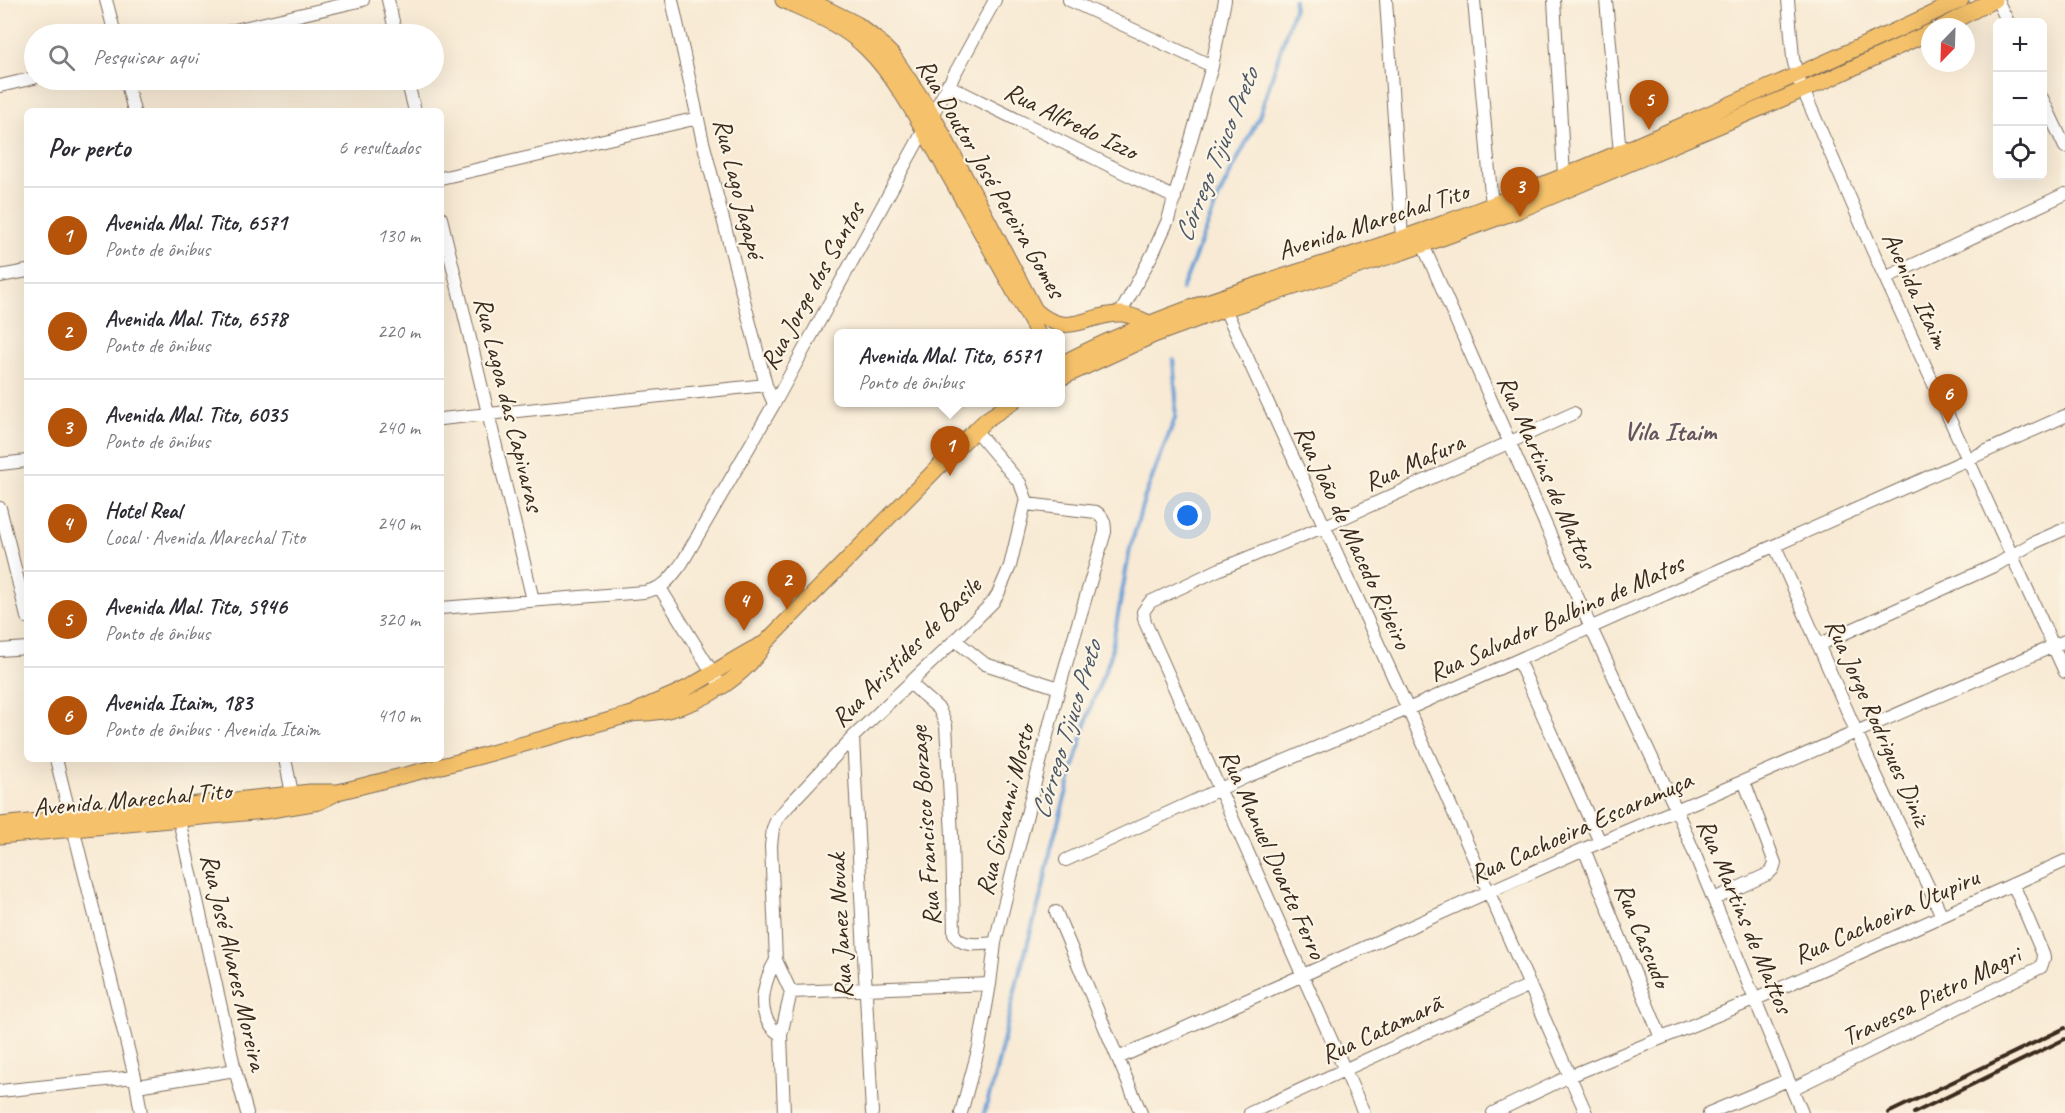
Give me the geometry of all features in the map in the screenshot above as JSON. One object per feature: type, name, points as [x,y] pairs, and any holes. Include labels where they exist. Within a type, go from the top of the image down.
[{"type":"main road","name":"Rua Doutor José Pereira Gomes","points":[[783,0],[840,28],[866,48],[885,70],[924,130],[1036,329]]},
{"type":"main road","name":"Rua Doutor José Pereira Gomes","points":[[809,0],[857,24],[893,57],[932,114],[1035,310],[1056,328],[1120,314],[1135,316],[1149,322]]},
{"type":"main road","name":"Avenida Marechal Tito","points":[[1065,376],[1154,335],[1225,309],[1423,245],[1517,211],[1800,83],[1961,0]]},
{"type":"main road","points":[[1960,18],[1996,0]]},
{"type":"main road","name":"Avenida Marechal Tito","points":[[1065,362],[1149,322],[1492,206],[1620,153],[1921,36]]},
{"type":"main road","name":"Avenida Marechal Tito","points":[[0,825],[179,820],[220,808],[292,793],[338,792],[477,757],[632,714],[650,703],[717,680],[750,649],[765,643],[975,430],[1006,407]]},
{"type":"main road","name":"Avenida Marechal Tito","points":[[0,836],[72,824],[220,808],[319,802],[338,792]]},
{"type":"street","points":[[106,0],[112,24]]},
{"type":"street","points":[[261,24],[363,0]]},
{"type":"street","points":[[388,0],[394,24]]},
{"type":"street","name":"Rua Lago Jagapé","points":[[672,0],[698,118],[766,385],[774,405]]},
{"type":"street","name":"Rua Jorge dos Santos","points":[[660,588],[682,563],[774,405],[995,0]]},
{"type":"street","points":[[1069,0],[1212,66]]},
{"type":"street","points":[[1120,314],[1154,253],[1175,198],[1212,66],[1225,0]]},
{"type":"street","points":[[1386,0],[1402,238]]},
{"type":"street","points":[[1474,0],[1492,206]]},
{"type":"street","points":[[1554,0],[1564,176]]},
{"type":"street","points":[[1606,0],[1620,153]]},
{"type":"street","name":"Avenida Itaim","points":[[1788,0],[1793,58],[1800,83],[1885,278],[2012,555],[2059,643],[2065,672]]},
{"type":"street","points":[[1996,0],[2006,18]]},
{"type":"street","points":[[0,86],[24,80]]},
{"type":"street","name":"Rua Alfredo Izzo","points":[[947,85],[1175,198]]},
{"type":"street","points":[[129,90],[133,108]]},
{"type":"street","points":[[410,90],[414,108]]},
{"type":"street","points":[[2047,107],[2065,147]]},
{"type":"street","points":[[444,177],[698,118]]},
{"type":"street","points":[[1885,278],[2065,194]]},
{"type":"street","name":"Rua Lagoa das Capivaras","points":[[444,230],[533,600]]},
{"type":"street","name":"Rua Martins de Mattos","points":[[1423,245],[1591,628],[1676,809],[1802,1113]]},
{"type":"street","points":[[0,276],[24,272]]},
{"type":"street","name":"Rua João de Macedo Ribeiro","points":[[1225,309],[1408,709],[1586,1113]]},
{"type":"street","points":[[444,419],[766,385]]},
{"type":"street","name":"Rua Mafura","points":[[1143,612],[1150,602],[1220,569],[1323,527],[1574,413]]},
{"type":"street","name":"Rua Salvador Balbino de Matos","points":[[1066,860],[1219,789],[1408,709],[2065,416]]},
{"type":"street","points":[[975,430],[1020,483],[1025,491],[1026,504]]},
{"type":"street","points":[[0,464],[24,461]]},
{"type":"street","name":"Rua Giovanni Mosto","points":[[961,1113],[979,1047],[995,943],[1059,688],[1105,532],[1101,515],[1086,509],[1026,504]]},
{"type":"street","name":"Rua Aristides de Basile","points":[[776,960],[771,846],[773,828],[777,819],[853,737],[955,640],[999,594],[1010,566],[1026,504]]},
{"type":"street","points":[[0,508],[24,605]]},
{"type":"street","points":[[1818,645],[1998,564],[2033,543],[2065,529]]},
{"type":"street","name":"Rua Jorge Rodrigues Diniz","points":[[1775,546],[1856,732],[1942,916]]},
{"type":"street","points":[[444,608],[644,592],[660,588],[717,680]]},
{"type":"street","name":"Rua Manuel Duarte Ferro","points":[[1143,612],[1145,622],[1364,1113]]},
{"type":"street","points":[[955,640],[985,664],[1059,688]]},
{"type":"street","name":"Rua Cachoeira Escaramuça","points":[[1118,1058],[1584,849],[1744,782],[2059,643]]},
{"type":"street","points":[[0,650],[24,648]]},
{"type":"street","points":[[1518,660],[1600,842]]},
{"type":"street","name":"Rua Francisco Borzage","points":[[910,683],[939,709],[946,725],[954,934],[957,939],[966,944],[995,943]]},
{"type":"street","name":"Rua Janez Novak","points":[[853,737],[872,1113]]},
{"type":"street","points":[[57,762],[136,1082],[141,1113]]},
{"type":"street","points":[[286,762],[292,793]]},
{"type":"street","points":[[1714,899],[1768,874],[1775,863],[1744,782]]},
{"type":"street","name":"Rua José Alvares Moreira","points":[[179,820],[235,1070],[247,1113]]},
{"type":"street","name":"Rua Cascudo","points":[[1584,849],[1661,1038]]},
{"type":"street","name":"Rua Cachoeira Utupiru","points":[[1493,1113],[1570,1076],[1756,999],[2065,861]]},
{"type":"street","name":"Travessa Pietro Magri","points":[[1790,1084],[2041,967],[2043,954],[2013,884]]},
{"type":"street","points":[[1056,912],[1141,1113]]},
{"type":"street","points":[[776,960],[791,992],[781,1035],[784,1113]]},
{"type":"street","points":[[776,960],[767,975],[764,1005],[770,1025],[781,1035]]},
{"type":"street","points":[[791,992],[990,984]]},
{"type":"street","name":"Rua Catamarã","points":[[1250,1113],[1530,985]]},
{"type":"street","points":[[0,1091],[136,1082],[235,1070]]},
{"type":"street","points":[[1709,1113],[1790,1084]]},
{"type":"waterway","name":"Córrego Tijuco Preto","points":[[1182,289],[1220,194],[1259,117],[1294,8],[1294,0]]},
{"type":"waterway","name":"Córrego Tijuco Preto","points":[[984,1113],[1043,888],[1051,848],[1090,709],[1110,658],[1130,549],[1144,499],[1175,418],[1173,359]]},
{"type":"railway","points":[[1888,1113],[2065,1028]]},
{"type":"railway","points":[[1914,1113],[2065,1039]]},
{"type":"place","name":"Avenida Mal. Tito, 5946","points":[[1649,130]]},
{"type":"place","name":"Avenida Mal. Tito, 6035","points":[[1520,217]]},
{"type":"place","name":"Avenida Itaim, 183","points":[[1948,424]]},
{"type":"place","name":"Avenida Mal. Tito, 6571","points":[[950,476]]},
{"type":"place","name":"Avenida Mal. Tito, 6578","points":[[787,610]]},
{"type":"place","name":"Hotel Real","points":[[744,631]]},
{"type":"district","name":"Vila Itaim","points":[[1670,431]]}]
